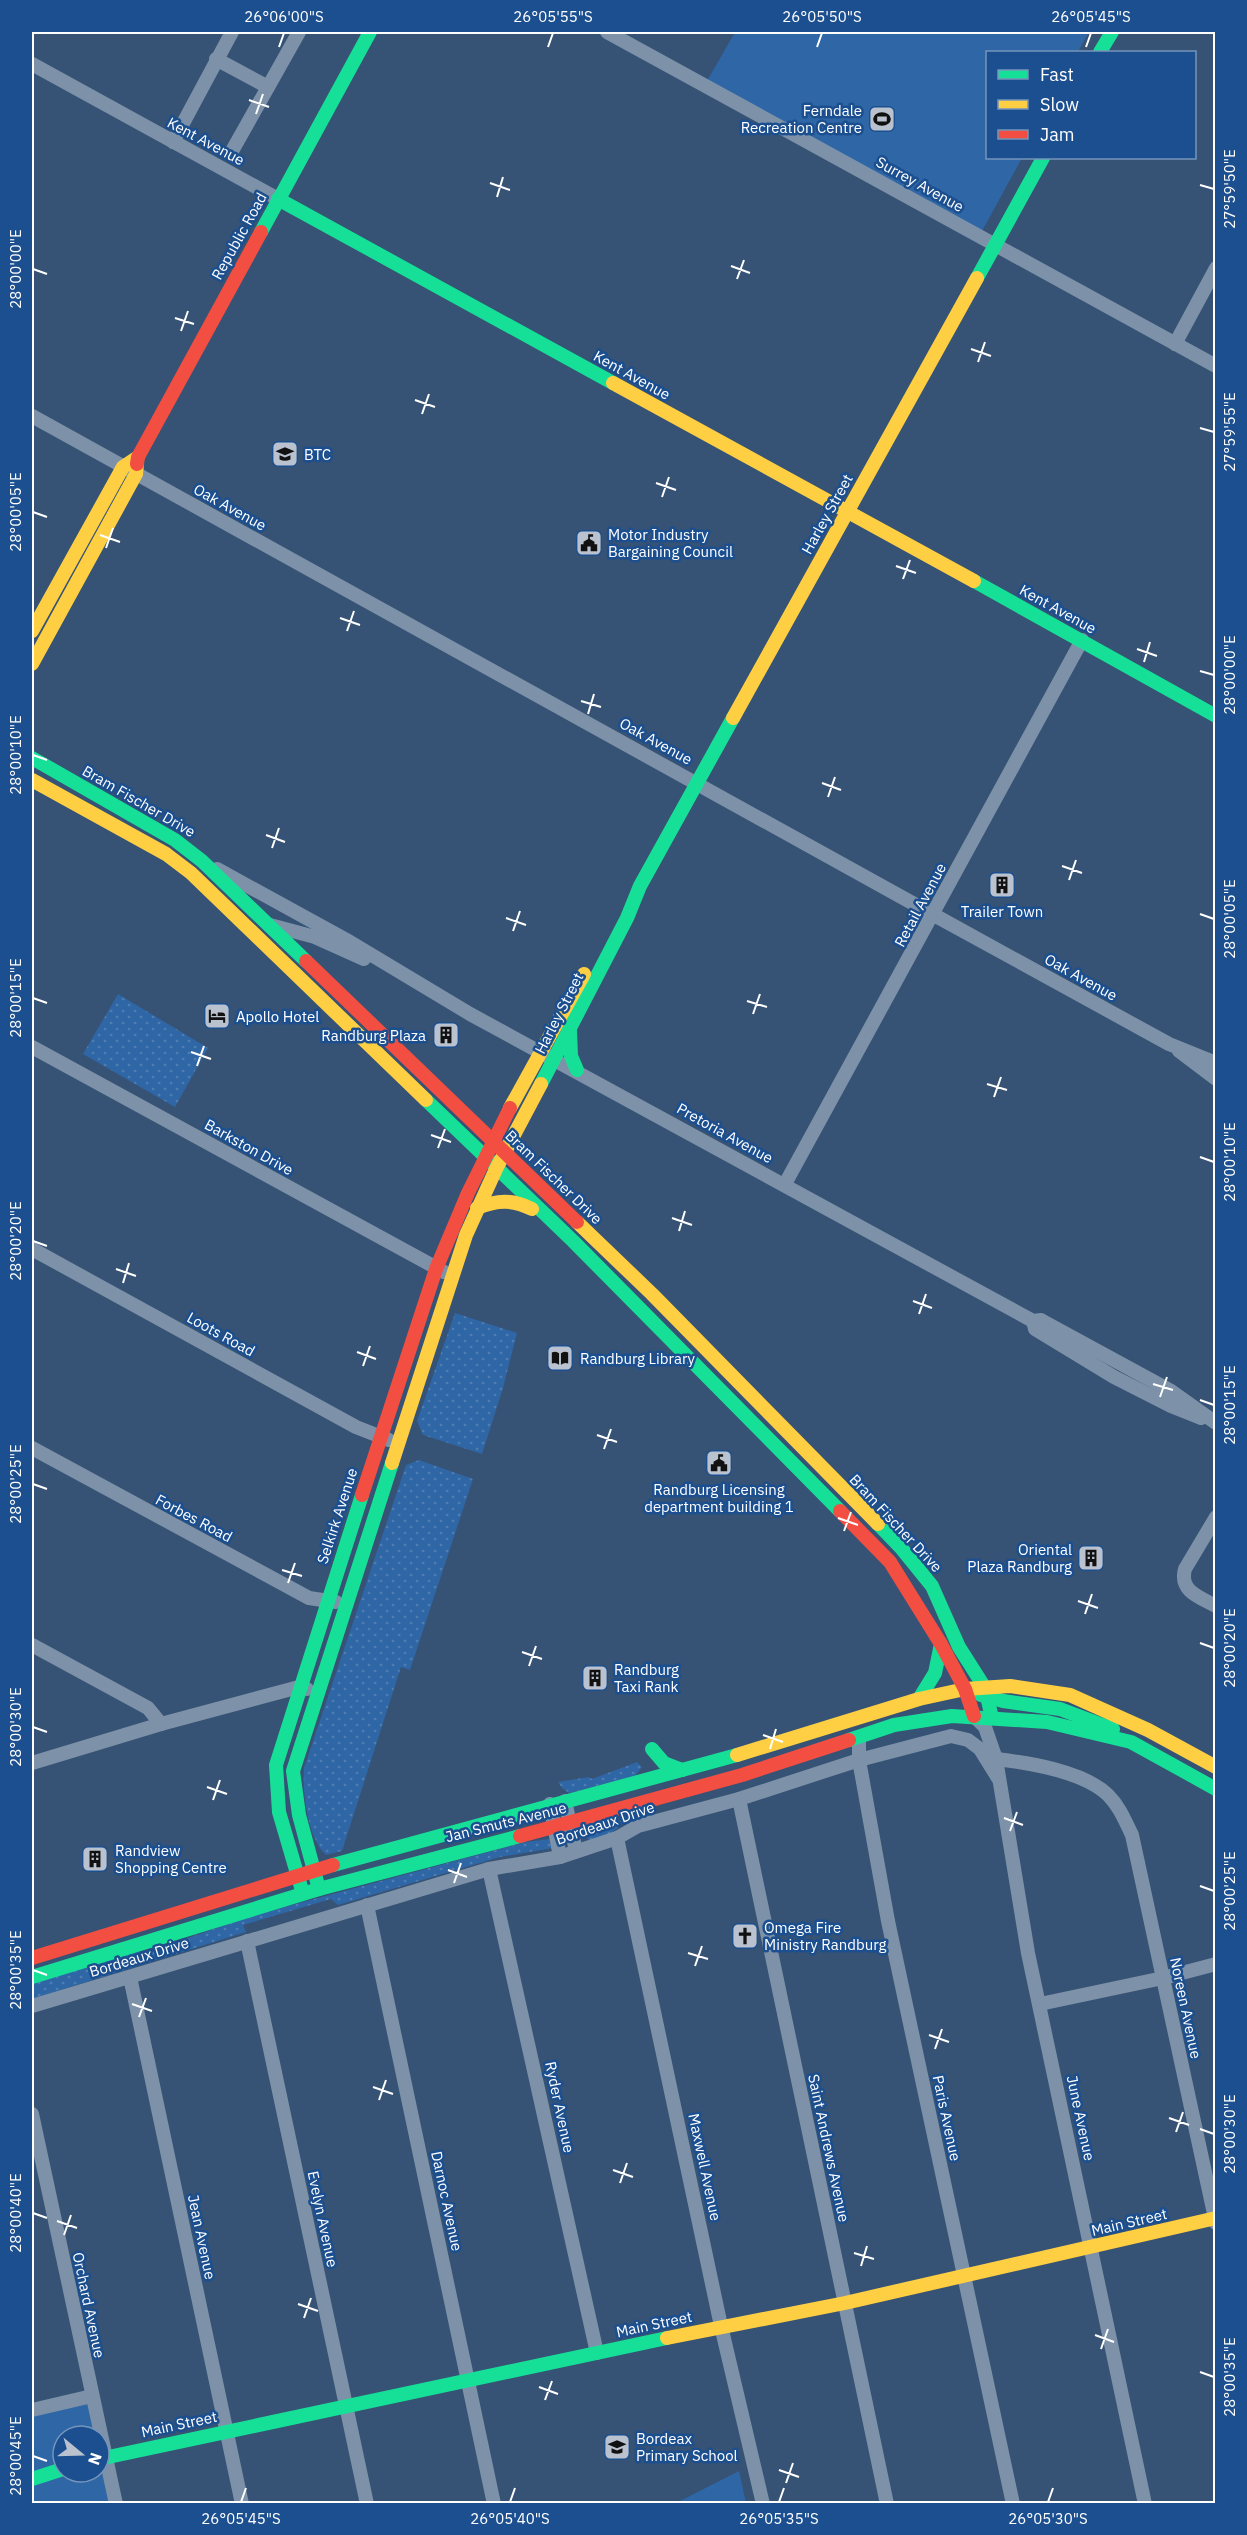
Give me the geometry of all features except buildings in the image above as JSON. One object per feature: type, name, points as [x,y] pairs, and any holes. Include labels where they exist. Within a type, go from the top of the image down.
[{"type":"main road","name":"Republic Road","points":[[32,631],[138,457],[370,32]]},
{"type":"main road","points":[[1101,51],[1112,32]]},
{"type":"main road","name":"Harley Street","points":[[485,1156],[548,1055],[571,1027],[627,918],[640,886],[696,782],[1042,159]]},
{"type":"main road","name":"Kent Avenue","points":[[278,199],[1082,640],[1215,716]]},
{"type":"main road","name":"Republic Road","points":[[32,664],[130,470]]},
{"type":"main road","name":"Bram Fischer Drive","points":[[32,758],[175,840],[202,861],[652,1294],[902,1549],[932,1586],[959,1647],[987,1693],[992,1718]]},
{"type":"main road","points":[[32,780],[166,854],[191,873],[240,918],[655,1323],[890,1562],[941,1644],[965,1689],[974,1716]]},
{"type":"main road","name":"Harley Street","points":[[496,1168],[505,1153],[548,1055],[619,914],[640,886]]},
{"type":"main road","points":[[571,1027],[569,1043],[577,1070]]},
{"type":"main road","name":"Selkirk Avenue","points":[[303,1894],[279,1819],[276,1765],[299,1687],[435,1269],[454,1219],[485,1156]]},
{"type":"main road","points":[[319,1889],[299,1815],[293,1771],[316,1691],[451,1275],[477,1208],[496,1168]]},
{"type":"main road","points":[[477,1208],[507,1199],[523,1204],[546,1218]]},
{"type":"main road","points":[[932,1586],[984,1669],[1010,1686],[1070,1695],[1148,1730],[1215,1767]]},
{"type":"main road","points":[[919,1699],[935,1676],[941,1644]]},
{"type":"main road","points":[[987,1693],[1010,1686]]},
{"type":"main road","name":"Jan Smuts Avenue","points":[[32,1958],[297,1875],[550,1804],[682,1770],[919,1699],[965,1689],[987,1693]]},
{"type":"main road","points":[[987,1693],[1088,1717],[1112,1728],[1131,1742],[1215,1789]]},
{"type":"main road","name":"Jan Smuts Avenue","points":[[32,1977],[319,1889],[742,1775],[894,1725],[927,1719],[974,1716],[992,1718]]},
{"type":"main road","points":[[992,1718],[1047,1722],[1131,1742]]},
{"type":"main road","points":[[652,1749],[664,1763],[682,1770]]},
{"type":"main road","name":"Main Street","points":[[111,2456],[468,2379],[845,2303],[1215,2220]]},
{"type":"main road","points":[[32,2479],[51,2473]]},
{"type":"street","points":[[172,142],[232,32]]},
{"type":"street","points":[[232,152],[299,32]]},
{"type":"street","name":"Surrey Avenue","points":[[608,32],[1215,366]]},
{"type":"street","points":[[216,58],[268,87]]},
{"type":"street","name":"Kent Avenue","points":[[32,64],[278,199]]},
{"type":"street","points":[[1175,344],[1215,268]]},
{"type":"street","name":"Oak Avenue","points":[[32,416],[934,915],[1170,1044],[1215,1064]]},
{"type":"street","name":"Retail Avenue","points":[[785,1184],[934,915],[1082,640]]},
{"type":"street","name":"Pretoria Avenue","points":[[202,861],[350,942],[402,975],[1033,1321],[1038,1332],[1114,1377],[1171,1406],[1214,1422]]},
{"type":"street","name":"Pretoria Avenue","points":[[240,918],[315,937],[402,975]]},
{"type":"street","name":"Oak Avenue","points":[[1170,1044],[1215,1079]]},
{"type":"street","name":"Barkston Drive","points":[[32,1047],[435,1269],[451,1275]]},
{"type":"street","name":"Loots Road","points":[[32,1249],[356,1427],[397,1443]]},
{"type":"street","name":"Forbes Road","points":[[32,1448],[309,1598],[346,1603]]},
{"type":"street","points":[[1215,1517],[1185,1569],[1183,1577],[1185,1586],[1190,1591],[1215,1606]]},
{"type":"street","points":[[32,1645],[148,1708],[161,1724]]},
{"type":"street","points":[[32,1763],[161,1724],[299,1687],[316,1691]]},
{"type":"street","name":"June Avenue","points":[[974,1716],[985,1727],[996,1759],[1028,1953],[1145,2504]]},
{"type":"street","name":"June Avenue","points":[[991,1740],[992,1718]]},
{"type":"street","name":"Bordeaux Drive","points":[[32,2006],[489,1869],[560,1857],[617,1838],[638,1826],[739,1799],[859,1761],[951,1737],[968,1740],[980,1749],[998,1778]]},
{"type":"street","name":"Paris Avenue","points":[[859,1738],[859,1761],[888,1921],[1013,2504]]},
{"type":"street","name":"Noreen Avenue","points":[[996,1759],[1046,1768],[1090,1783],[1107,1794],[1121,1811],[1132,1835],[1215,2220]]},
{"type":"street","name":"Saint Andrews Avenue","points":[[739,1799],[887,2504]]},
{"type":"street","points":[[565,1801],[576,1851]]},
{"type":"street","points":[[550,1804],[560,1857]]},
{"type":"street","name":"Maxwell Avenue","points":[[617,1838],[722,2326],[763,2504]]},
{"type":"street","name":"Ryder Avenue","points":[[489,1869],[597,2353]]},
{"type":"street","name":"Darnoc Avenue","points":[[367,1905],[494,2504]]},
{"type":"street","name":"Evelyn Avenue","points":[[247,1941],[367,2504]]},
{"type":"street","points":[[1040,2004],[1163,1978],[1215,1964]]},
{"type":"street","name":"Jean Avenue","points":[[129,1977],[143,2031],[242,2504]]},
{"type":"street","name":"Orchard Avenue","points":[[32,2114],[97,2424]]},
{"type":"street","points":[[32,2410],[92,2396]]},
{"type":"street","name":"Orchard Avenue","points":[[110,2484],[116,2504]]},
{"type":"shaded area","name":"Ferndale Recreation Centre","points":[[735,32],[1089,32],[1079,51],[986,51],[986,159],[1021,159],[982,231],[707,81]]},
{"type":"shaded area","points":[[118,994],[208,1048],[175,1107],[83,1054]]},
{"type":"shaded area","points":[[455,1313],[517,1333],[503,1388],[482,1454],[423,1435],[417,1421]]},
{"type":"shaded area","points":[[419,1460],[473,1479],[410,1670],[401,1667],[342,1851],[326,1855],[320,1848],[311,1827],[305,1802],[304,1768],[406,1465]]},
{"type":"shaded area","points":[[637,1762],[642,1767],[635,1776],[569,1793],[558,1782],[589,1777],[592,1779]]},
{"type":"shaded area","points":[[629,1819],[607,1836],[589,1840],[585,1835],[588,1829]]},
{"type":"shaded area","points":[[550,1839],[553,1848],[500,1857],[338,1905],[331,1899],[243,1925],[246,1932],[32,1999],[32,1984],[127,1953],[151,1951],[251,1916],[526,1842]]},
{"type":"shaded area","points":[[88,2396],[95,2424],[51,2424],[51,2469],[32,2475],[32,2410]]},
{"type":"shaded area","points":[[739,2471],[746,2503],[676,2503]]},
{"type":"shaded area","points":[[51,2478],[51,2484],[108,2484],[112,2503],[32,2503],[32,2485]]},
{"type":"traffic: fast","points":[[261,232],[370,32]]},
{"type":"traffic: fast","points":[[1101,51],[1112,32]]},
{"type":"traffic: fast","points":[[977,278],[1042,159]]},
{"type":"traffic: fast","points":[[278,199],[613,383]]},
{"type":"traffic: fast","points":[[974,581],[1216,716]]},
{"type":"traffic: fast","points":[[541,1084],[627,918],[640,886],[733,718]]},
{"type":"traffic: fast","points":[[32,758],[175,840],[202,861],[306,961]]},
{"type":"traffic: fast","points":[[570,1031],[571,1056],[577,1070]]},
{"type":"traffic: fast","points":[[426,1100],[573,1241],[840,1511]]},
{"type":"traffic: fast","points":[[319,1889],[299,1815],[293,1771],[392,1463]]},
{"type":"traffic: fast","points":[[301,1887],[279,1812],[276,1765],[362,1495]]},
{"type":"traffic: fast","points":[[878,1524],[932,1586],[959,1647],[985,1688],[992,1718]]},
{"type":"traffic: fast","points":[[919,1699],[935,1673],[941,1644]]},
{"type":"traffic: fast","points":[[981,1695],[1003,1701],[1060,1709],[1113,1729]]},
{"type":"traffic: fast","points":[[849,1740],[894,1725],[952,1716],[1047,1722],[1131,1742],[1216,1789]]},
{"type":"traffic: fast","points":[[652,1749],[664,1763],[682,1770]]},
{"type":"traffic: fast","points":[[333,1865],[737,1755]]},
{"type":"traffic: fast","points":[[32,1977],[319,1889],[520,1836]]},
{"type":"traffic: fast","points":[[111,2456],[667,2338]]},
{"type":"traffic: fast","points":[[32,2479],[51,2473]]},
{"type":"traffic: slow","points":[[733,718],[977,278]]},
{"type":"traffic: slow","points":[[613,383],[974,581]]},
{"type":"traffic: slow","points":[[32,631],[123,467],[138,457]]},
{"type":"traffic: slow","points":[[32,664],[136,474],[137,464]]},
{"type":"traffic: slow","points":[[32,780],[166,854],[191,873],[426,1100]]},
{"type":"traffic: slow","points":[[510,1108],[584,974]]},
{"type":"traffic: slow","points":[[392,1463],[466,1235],[496,1169],[541,1084]]},
{"type":"traffic: slow","points":[[477,1208],[491,1203],[504,1202],[532,1209]]},
{"type":"traffic: slow","points":[[577,1222],[652,1294],[878,1524]]},
{"type":"traffic: slow","points":[[737,1755],[919,1699],[965,1689],[1010,1686],[1070,1695],[1148,1730],[1216,1767]]},
{"type":"traffic: slow","points":[[667,2338],[845,2303],[1216,2218]]},
{"type":"traffic: jam","points":[[137,464],[138,457],[261,232]]},
{"type":"traffic: jam","points":[[306,961],[577,1222]]},
{"type":"traffic: jam","points":[[362,1495],[436,1269],[468,1193],[510,1108]]},
{"type":"traffic: jam","points":[[840,1511],[890,1562],[941,1644],[965,1689],[974,1716]]},
{"type":"traffic: jam","points":[[520,1836],[742,1775],[849,1740]]},
{"type":"traffic: jam","points":[[32,1958],[333,1865]]},
{"type":"place","name":"Ferndale Recreation Centre","points":[[882,119]]},
{"type":"place","name":"BTC","points":[[285,454]]},
{"type":"place","name":"Motor Industry Bargaining Council","points":[[589,543]]},
{"type":"place","name":"Trailer Town","points":[[1002,885]]},
{"type":"place","name":"Apollo Hotel","points":[[217,1016]]},
{"type":"place","name":"Randburg Plaza","points":[[446,1035]]},
{"type":"place","name":"Randburg Library","points":[[560,1358]]},
{"type":"place","name":"Randburg Licensing department building 1","points":[[719,1463]]},
{"type":"place","name":"Oriental Plaza Randburg","points":[[1091,1558]]},
{"type":"place","name":"Randburg Taxi Rank","points":[[595,1678]]},
{"type":"place","name":"Randview Shopping Centre","points":[[95,1859]]},
{"type":"place","name":"Omega Fire Ministry Randburg","points":[[745,1936]]},
{"type":"place","name":"Bordeax Primary School","points":[[617,2447]]}]
